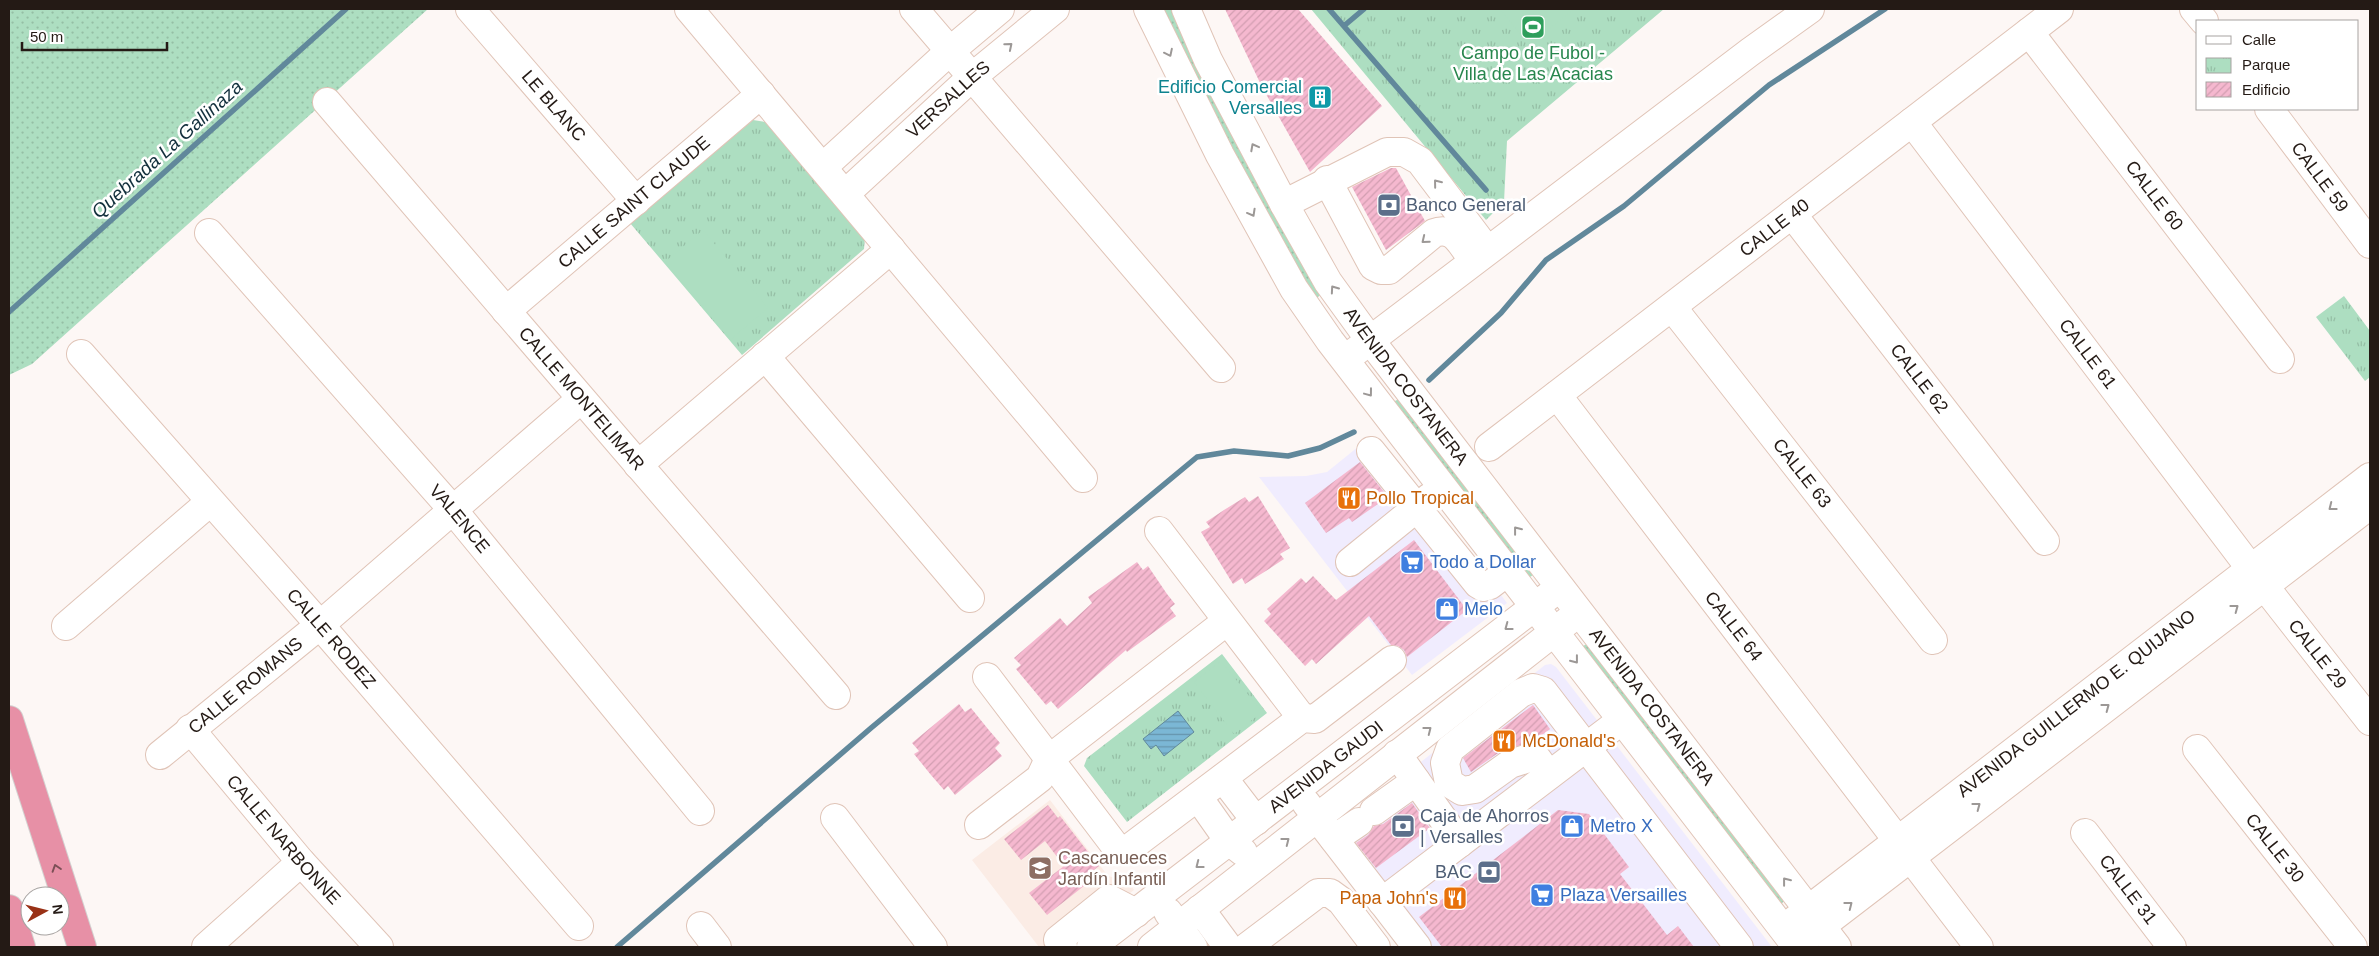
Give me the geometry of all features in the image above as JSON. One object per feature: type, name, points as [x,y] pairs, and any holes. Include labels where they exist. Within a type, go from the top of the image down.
[{"type":"highway","points":[[9,720],[82,947]]},
{"type":"highway","points":[[9,909],[21,947]]},
{"type":"street","name":"LE BLANC","points":[[470,9],[636,201]]},
{"type":"street","points":[[689,9],[1083,478]]},
{"type":"street","points":[[914,9],[1220,368]]},
{"type":"street","name":"VERSALLES","points":[[822,168],[950,51],[1000,9]]},
{"type":"street","name":"VERSALLES","points":[[845,194],[972,77],[1055,9]]},
{"type":"street","name":"AVENIDA COSTANERA","points":[[1148,9],[1220,155],[1294,289],[1344,360],[1441,487],[1792,940]]},
{"type":"street","name":"AVENIDA COSTANERA","points":[[1186,9],[1208,60],[1284,204],[1328,282],[1370,340],[1822,928]]},
{"type":"street","points":[[1344,360],[1480,255],[1810,9]]},
{"type":"street","name":"CALLE 40","points":[[1489,447],[2059,9]]},
{"type":"street","points":[[2194,9],[2203,20]]},
{"type":"street","name":"CALLE 60","points":[[2029,32],[2280,359]]},
{"type":"street","name":"CALLE SAINT CLAUDE","points":[[506,311],[761,94]]},
{"type":"street","name":"CALLE MONTELIMAR","points":[[327,102],[836,695]]},
{"type":"street","name":"CALLE 59","points":[[2270,110],[2370,244]]},
{"type":"street","name":"CALLE 61","points":[[1912,122],[2258,577]]},
{"type":"street","points":[[1284,204],[1327,180],[1387,152],[1404,152],[1420,161],[1425,167],[1480,255]]},
{"type":"street","points":[[1327,180],[1373,266],[1380,270],[1389,270],[1434,232],[1443,229],[1450,232],[1480,255]]},
{"type":"street","name":"CALLE 62","points":[[1792,214],[2045,541]]},
{"type":"street","name":"VALENCE","points":[[209,233],[453,510],[700,811]]},
{"type":"street","points":[[638,465],[891,249]]},
{"type":"street","name":"CALLE 63","points":[[1672,307],[1932,640]]},
{"type":"street","name":"CALLE RODEZ","points":[[81,354],[320,625],[579,926]]},
{"type":"street","points":[[765,356],[970,598]]},
{"type":"street","name":"CALLE 64","points":[[1557,395],[1979,947]]},
{"type":"street","name":"CALLE ROMANS","points":[[160,755],[320,625],[581,399]]},
{"type":"street","points":[[1371,451],[1478,584],[1483,587],[1490,585],[1507,572]]},
{"type":"street","name":"AVENIDA GUILLERMO E. QUIJANO","points":[[1792,940],[1822,928],[1904,849],[2258,577],[2370,477]]},
{"type":"street","points":[[1350,562],[1441,487]]},
{"type":"street","points":[[66,626],[210,502]]},
{"type":"street","name":"AVENIDA GUILLERMO E. QUIJANO","points":[[2258,577],[2370,505]]},
{"type":"street","points":[[1159,531],[1302,718],[1315,720],[1392,660]]},
{"type":"street","name":"CALLE 29","points":[[2258,577],[2370,721]]},
{"type":"street","name":"AVENIDA GAUDI","points":[[1091,947],[1561,587]]},
{"type":"street","name":"AVENIDA GAUDI","points":[[1152,947],[1184,940],[1200,909],[1579,612]]},
{"type":"street","points":[[980,825],[1040,778],[1049,758],[1227,621]]},
{"type":"street","points":[[987,677],[1116,847],[1127,850],[1302,718]]},
{"type":"street","points":[[1549,775],[1535,756],[1510,764],[1475,789],[1462,791],[1449,783],[1445,763],[1450,749],[1521,693],[1533,688],[1543,691],[1739,947]]},
{"type":"street","points":[[1382,902],[1622,720]]},
{"type":"street","name":"CALLE NARBONNE","points":[[190,729],[301,862],[379,947]]},
{"type":"street","name":"CALLE 30","points":[[2197,749],[2353,947]]},
{"type":"street","points":[[1397,754],[1460,843]]},
{"type":"street","points":[[1226,776],[1259,818]]},
{"type":"street","points":[[1334,840],[1416,780]]},
{"type":"street","points":[[1296,790],[1417,947]]},
{"type":"street","points":[[1198,797],[1229,841],[1257,864]]},
{"type":"street","points":[[835,818],[933,947]]},
{"type":"street","name":"CALLE 31","points":[[2085,833],[2172,947]]},
{"type":"street","points":[[206,947],[301,862]]},
{"type":"street","points":[[1247,947],[1318,893],[1330,894],[1341,901],[1376,947]]},
{"type":"street","points":[[1157,897],[1184,940]]},
{"type":"street","points":[[1063,947],[1058,940],[1109,899],[1136,913]]},
{"type":"street","points":[[1200,909],[1228,947]]},
{"type":"shaded area","points":[[1369,438],[1436,509],[1507,603],[1412,675],[1259,477],[1306,476],[1327,472]]},
{"type":"shaded area","points":[[1551,664],[1556,667],[1772,947],[1404,947],[1321,840],[1545,665]]},
{"type":"shaded area","name":"Cascanueces Jardín Infantil","points":[[1050,800],[1108,876],[1128,881],[1134,890],[1058,947],[1039,947],[972,860]]},
{"type":"green space","points":[[9,9],[428,9],[32,364],[9,375]]},
{"type":"green space","points":[[1161,9],[1173,9],[1321,294],[1318,297],[1313,296],[1272,228]]},
{"type":"green space","points":[[1311,9],[1664,9],[1507,141],[1504,202],[1486,220]]},
{"type":"green space","name":"Campo de Fubol - Villa de Las Acacias","points":[[1500,9],[1574,9],[1529,45]]},
{"type":"green space","points":[[753,120],[765,122],[771,126],[865,237],[864,249],[742,355],[630,223]]},
{"type":"green space","points":[[703,230],[768,308],[730,340],[665,262]]},
{"type":"green space","points":[[2344,296],[2370,331],[2370,377],[2365,381],[2316,317]]},
{"type":"green space","points":[[1401,398],[1533,575],[1526,577],[1393,402]]},
{"type":"green space","points":[[1587,644],[1784,901],[1782,903],[1776,903],[1582,652],[1583,646]]},
{"type":"green space","points":[[1222,654],[1267,713],[1127,822],[1084,766],[1087,758]]},
{"type":"green space","points":[[1221,661],[1262,712],[1234,734],[1194,682]]},
{"type":"water","points":[[1178,711],[1194,732],[1164,756],[1156,745],[1151,749],[1143,739]]},
{"type":"building","name":"Edificio Comercial Versalles","points":[[1225,9],[1298,9],[1382,106],[1310,172],[1262,87]]},
{"type":"building","name":"Banco General","points":[[1391,168],[1396,168],[1425,221],[1386,250],[1352,187]]},
{"type":"building","name":"Pollo Tropical","points":[[1360,462],[1388,497],[1352,522],[1349,518],[1326,533],[1305,503]]},
{"type":"building","points":[[1258,496],[1290,548],[1280,554],[1284,559],[1269,569],[1245,584],[1242,578],[1233,584],[1201,532],[1210,527],[1206,522],[1224,510],[1245,497],[1249,502]]},
{"type":"building","points":[[1414,540],[1467,610],[1407,657],[1404,650],[1398,646],[1391,645],[1369,616],[1316,664],[1312,659],[1305,666],[1264,621],[1271,614],[1267,609],[1301,578],[1306,583],[1313,576],[1336,600]]},
{"type":"building","points":[[1137,562],[1143,570],[1148,566],[1175,604],[1170,608],[1176,616],[1127,652],[1126,650],[1058,709],[1051,701],[1046,705],[1016,669],[1021,665],[1014,658],[1060,618],[1067,626],[1092,603],[1088,597]]},
{"type":"building","points":[[959,704],[965,712],[971,708],[1000,743],[995,748],[1002,756],[955,795],[948,786],[944,790],[931,775],[914,754],[919,751],[912,743]]},
{"type":"building","name":"McDonald's","points":[[1533,705],[1550,729],[1534,741],[1501,751],[1471,772],[1463,758]]},
{"type":"building","name":"Caja de Ahorros | Versalles","points":[[1412,803],[1430,828],[1376,868],[1356,843],[1368,835],[1374,826],[1383,824]]},
{"type":"building","points":[[1048,805],[1058,818],[1060,816],[1099,866],[1085,877],[1089,882],[1047,915],[1029,893],[1064,866],[1045,841],[1021,860],[1004,839]]},
{"type":"building","name":"Plaza Versailles","points":[[1558,810],[1589,814],[1629,867],[1620,874],[1667,935],[1678,926],[1694,947],[1442,947],[1419,917]]},
{"type":"waterway","name":"Quebrada La Gallinaza","points":[[9,312],[346,9]]},
{"type":"waterway","points":[[1329,9],[1486,190]]},
{"type":"waterway","points":[[1345,25],[1364,9]]},
{"type":"waterway","points":[[1429,380],[1501,313],[1546,260],[1624,206],[1769,85],[1885,9]]},
{"type":"waterway","points":[[617,947],[871,728],[1197,457],[1234,451],[1288,456],[1320,448],[1354,432]]},
{"type":"place","name":"Campo de Fubol - Villa de Las Acacias","points":[[1533,27]]},
{"type":"place","name":"Edificio Comercial Versalles","points":[[1320,97]]},
{"type":"place","name":"Banco General","points":[[1389,205]]},
{"type":"place","name":"Pollo Tropical","points":[[1349,498]]},
{"type":"place","name":"Todo a Dollar","points":[[1412,562]]},
{"type":"place","name":"Melo","points":[[1447,609]]},
{"type":"place","name":"McDonald's","points":[[1504,741]]},
{"type":"place","name":"Caja de Ahorros | Versalles","points":[[1403,826]]},
{"type":"place","name":"Metro X","points":[[1572,826]]},
{"type":"place","name":"Cascanueces Jardín Infantil","points":[[1040,868]]},
{"type":"place","name":"BAC","points":[[1489,872]]},
{"type":"place","name":"Plaza Versailles","points":[[1542,895]]},
{"type":"place","name":"Papa John's","points":[[1455,898]]}]
